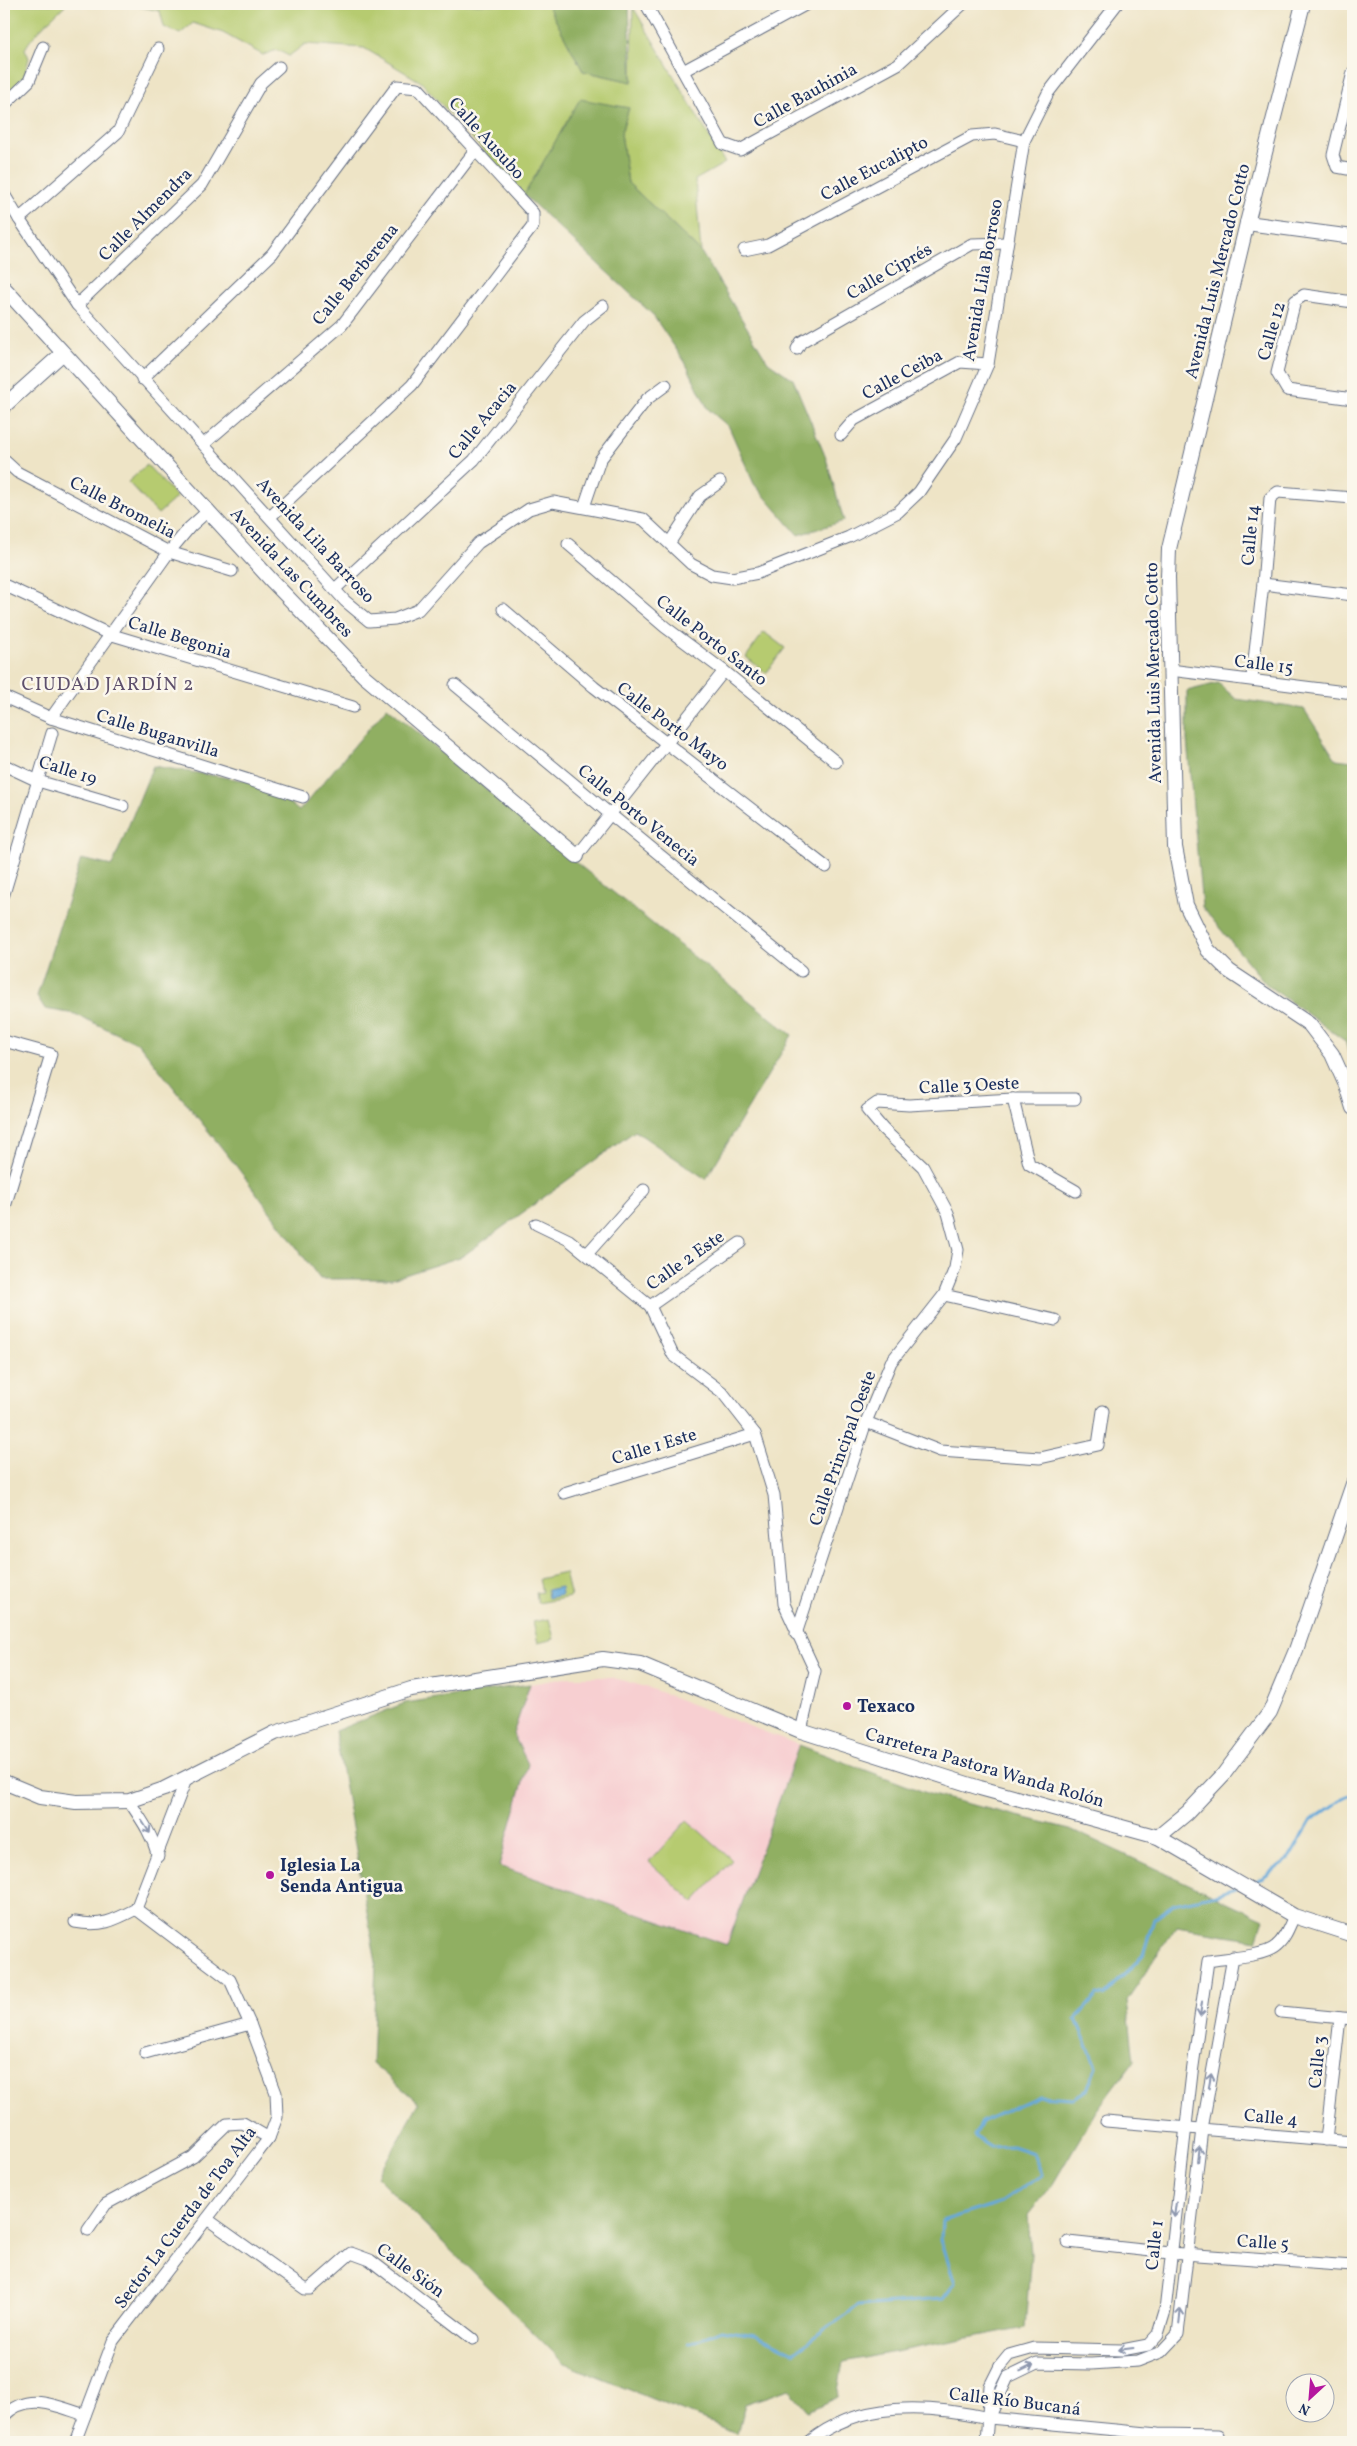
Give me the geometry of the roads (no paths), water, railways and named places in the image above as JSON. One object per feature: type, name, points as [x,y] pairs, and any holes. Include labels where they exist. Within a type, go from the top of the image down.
[{"type":"street","name":"Calle Bauhinia","points":[[646,4],[723,144],[740,150],[898,64],[963,4]]},
{"type":"street","points":[[683,71],[807,4]]},
{"type":"street","name":"Avenida Lila Borroso","points":[[849,537],[898,512],[919,492],[956,438],[988,364],[1024,141],[1048,93],[1117,4]]},
{"type":"street","name":"Avenida Luis Mercado Cotto","points":[[1303,4],[1247,223],[1169,549],[1168,577],[1175,847],[1186,905],[1208,950],[1229,971],[1309,1024],[1332,1054],[1346,1084],[1353,1108]]},
{"type":"street","points":[[4,105],[29,81],[42,47]]},
{"type":"street","points":[[19,220],[118,132],[158,49]]},
{"type":"street","name":"Calle Almendra","points":[[77,305],[202,185],[261,83],[279,67]]},
{"type":"street","points":[[1353,74],[1333,155],[1337,167],[1353,170]]},
{"type":"street","name":"Calle Ausubo","points":[[142,379],[272,254],[397,86],[418,88],[474,152],[533,214],[533,226],[412,385],[270,517]]},
{"type":"street","name":"Calle Eucalipto","points":[[744,250],[768,246],[972,136],[995,134],[1024,141]]},
{"type":"street","name":"Calle Berberena","points":[[204,444],[342,325],[474,152]]},
{"type":"street","name":"Avenida Lila Barroso","points":[[4,194],[19,220],[77,305],[345,601],[369,621],[395,619],[418,610],[478,543],[529,509],[553,502],[643,520],[670,542],[691,564],[712,575],[732,578],[758,573],[849,537]]},
{"type":"street","points":[[1247,223],[1353,237]]},
{"type":"street","name":"Calle Ciprés","points":[[797,349],[801,342],[972,244],[1007,243]]},
{"type":"street","name":"Avenida Las Cumbres","points":[[4,288],[273,582],[364,676],[577,856]]},
{"type":"street","name":"Calle 12","points":[[1353,302],[1304,296],[1296,301],[1277,373],[1287,390],[1353,399]]},
{"type":"street","name":"Calle Acacia","points":[[335,589],[474,460],[584,321],[603,306]]},
{"type":"street","points":[[4,406],[63,353]]},
{"type":"street","name":"Calle Ceiba","points":[[841,435],[854,420],[960,362],[988,364]]},
{"type":"street","points":[[584,507],[600,460],[647,400],[666,385]]},
{"type":"street","name":"Calle Bromelia","points":[[4,460],[17,472],[169,552],[232,571]]},
{"type":"street","points":[[670,542],[700,496],[720,482]]},
{"type":"street","name":"Calle 14","points":[[1254,680],[1252,677],[1263,584],[1270,498],[1278,492],[1353,498]]},
{"type":"street","points":[[51,718],[169,552],[190,527],[209,510]]},
{"type":"street","name":"Calle Porto Santo","points":[[568,544],[665,627],[724,671],[836,762]]},
{"type":"street","name":"Calle 14","points":[[1263,584],[1353,595]]},
{"type":"street","name":"Calle Begonia","points":[[4,585],[109,634],[352,707]]},
{"type":"street","name":"Calle Porto Mayo","points":[[503,609],[594,688],[826,867]]},
{"type":"street","name":"Calle 15","points":[[1170,670],[1353,693]]},
{"type":"street","points":[[577,856],[724,671]]},
{"type":"street","name":"Calle Porto Venecia","points":[[455,685],[801,971]]},
{"type":"street","name":"Calle Buganvilla","points":[[4,698],[51,718],[303,797]]},
{"type":"street","points":[[4,894],[52,733]]},
{"type":"street","name":"Calle 19","points":[[4,765],[38,780],[123,806]]},
{"type":"street","points":[[4,1041],[50,1054],[4,1210]]},
{"type":"street","points":[[1013,1099],[1029,1164],[1076,1191]]},
{"type":"street","name":"Calle 3 Oeste","points":[[867,1110],[877,1103],[909,1105],[1013,1099],[1075,1099]]},
{"type":"street","name":"Calle Principal Oeste","points":[[796,1634],[866,1422],[891,1362],[944,1295],[955,1268],[958,1250],[948,1212],[923,1167],[883,1129],[867,1110]]},
{"type":"street","points":[[586,1254],[644,1190]]},
{"type":"street","points":[[536,1224],[569,1240],[650,1306],[673,1355],[722,1392],[755,1434],[774,1494],[784,1604],[796,1634],[815,1671],[801,1731]]},
{"type":"street","name":"Calle 2 Este","points":[[650,1306],[740,1243]]},
{"type":"street","points":[[944,1295],[1055,1320]]},
{"type":"street","points":[[866,1422],[940,1451],[1040,1458],[1098,1445],[1104,1411]]},
{"type":"street","name":"Calle 1 Este","points":[[564,1493],[755,1434]]},
{"type":"street","points":[[1158,1837],[1223,1775],[1270,1712],[1296,1650],[1353,1484]]},
{"type":"street","name":"Carretera Pastora Wanda Rolón","points":[[4,1782],[40,1797],[76,1802],[122,1802],[164,1789],[275,1733],[411,1689],[603,1659],[640,1664],[801,1731],[980,1788],[1158,1837],[1294,1916],[1353,1935]]},
{"type":"street","points":[[75,1922],[86,1924],[110,1923],[136,1909],[187,1777]]},
{"type":"street","points":[[122,1802],[147,1827],[154,1840],[158,1856]]},
{"type":"street","name":"Sector La Cuerda de Toa Alta","points":[[76,2442],[113,2341],[269,2138],[277,2117],[276,2093],[250,2024],[230,1980],[136,1909]]},
{"type":"street","name":"Calle 1","points":[[986,2442],[990,2386],[1009,2355],[1034,2348],[1122,2350],[1148,2345],[1158,2334],[1163,2323],[1170,2253],[1208,1961],[1257,1954],[1275,1948],[1284,1939],[1294,1916]]},
{"type":"street","name":"Calle 1","points":[[989,2418],[1008,2377],[1037,2363],[1092,2364],[1138,2361],[1162,2352],[1178,2334],[1202,2129],[1233,1957]]},
{"type":"street","points":[[1281,2012],[1353,2020]]},
{"type":"street","name":"Calle 3","points":[[1326,2140],[1340,2018]]},
{"type":"street","points":[[145,2052],[250,2024]]},
{"type":"street","name":"Calle 4","points":[[1106,2120],[1353,2142]]},
{"type":"street","points":[[88,2230],[106,2204],[193,2157],[227,2124],[243,2123],[269,2138]]},
{"type":"street","name":"Calle Sión","points":[[206,2220],[305,2289],[310,2289],[351,2253],[359,2255],[370,2260],[473,2339]]},
{"type":"street","name":"Calle 5","points":[[1068,2242],[1170,2253],[1353,2266]]},
{"type":"street","points":[[4,2416],[13,2407],[38,2401],[85,2415]]},
{"type":"street","name":"Calle Río Bucaná","points":[[809,2442],[817,2435],[875,2411],[916,2408],[964,2412],[989,2418],[1158,2434],[1218,2435],[1218,2442]]},
{"type":"water","points":[[561,1587],[562,1595],[548,1598],[547,1590]]},
{"type":"waterway","points":[[1246,1884],[1263,1878],[1289,1859],[1311,1821],[1345,1797],[1353,1794]]},
{"type":"waterway","points":[[689,2344],[721,2330],[756,2335],[793,2353],[858,2306],[943,2299],[955,2283],[941,2239],[942,2221],[1002,2202],[1042,2174],[1033,2153],[1012,2146],[991,2147],[974,2136],[981,2122],[1039,2096],[1073,2098],[1087,2090],[1096,2066],[1076,2019],[1097,1995],[1104,1996],[1143,1955],[1154,1918],[1174,1904],[1215,1895],[1236,1888]]},
{"type":"place","name":"Texaco","points":[[847,1706]]},
{"type":"place","name":"Iglesia La Senda Antigua","points":[[270,1875]]},
{"type":"district","name":"CIUDAD JARDÍN 2","points":[[108,683]]}]
